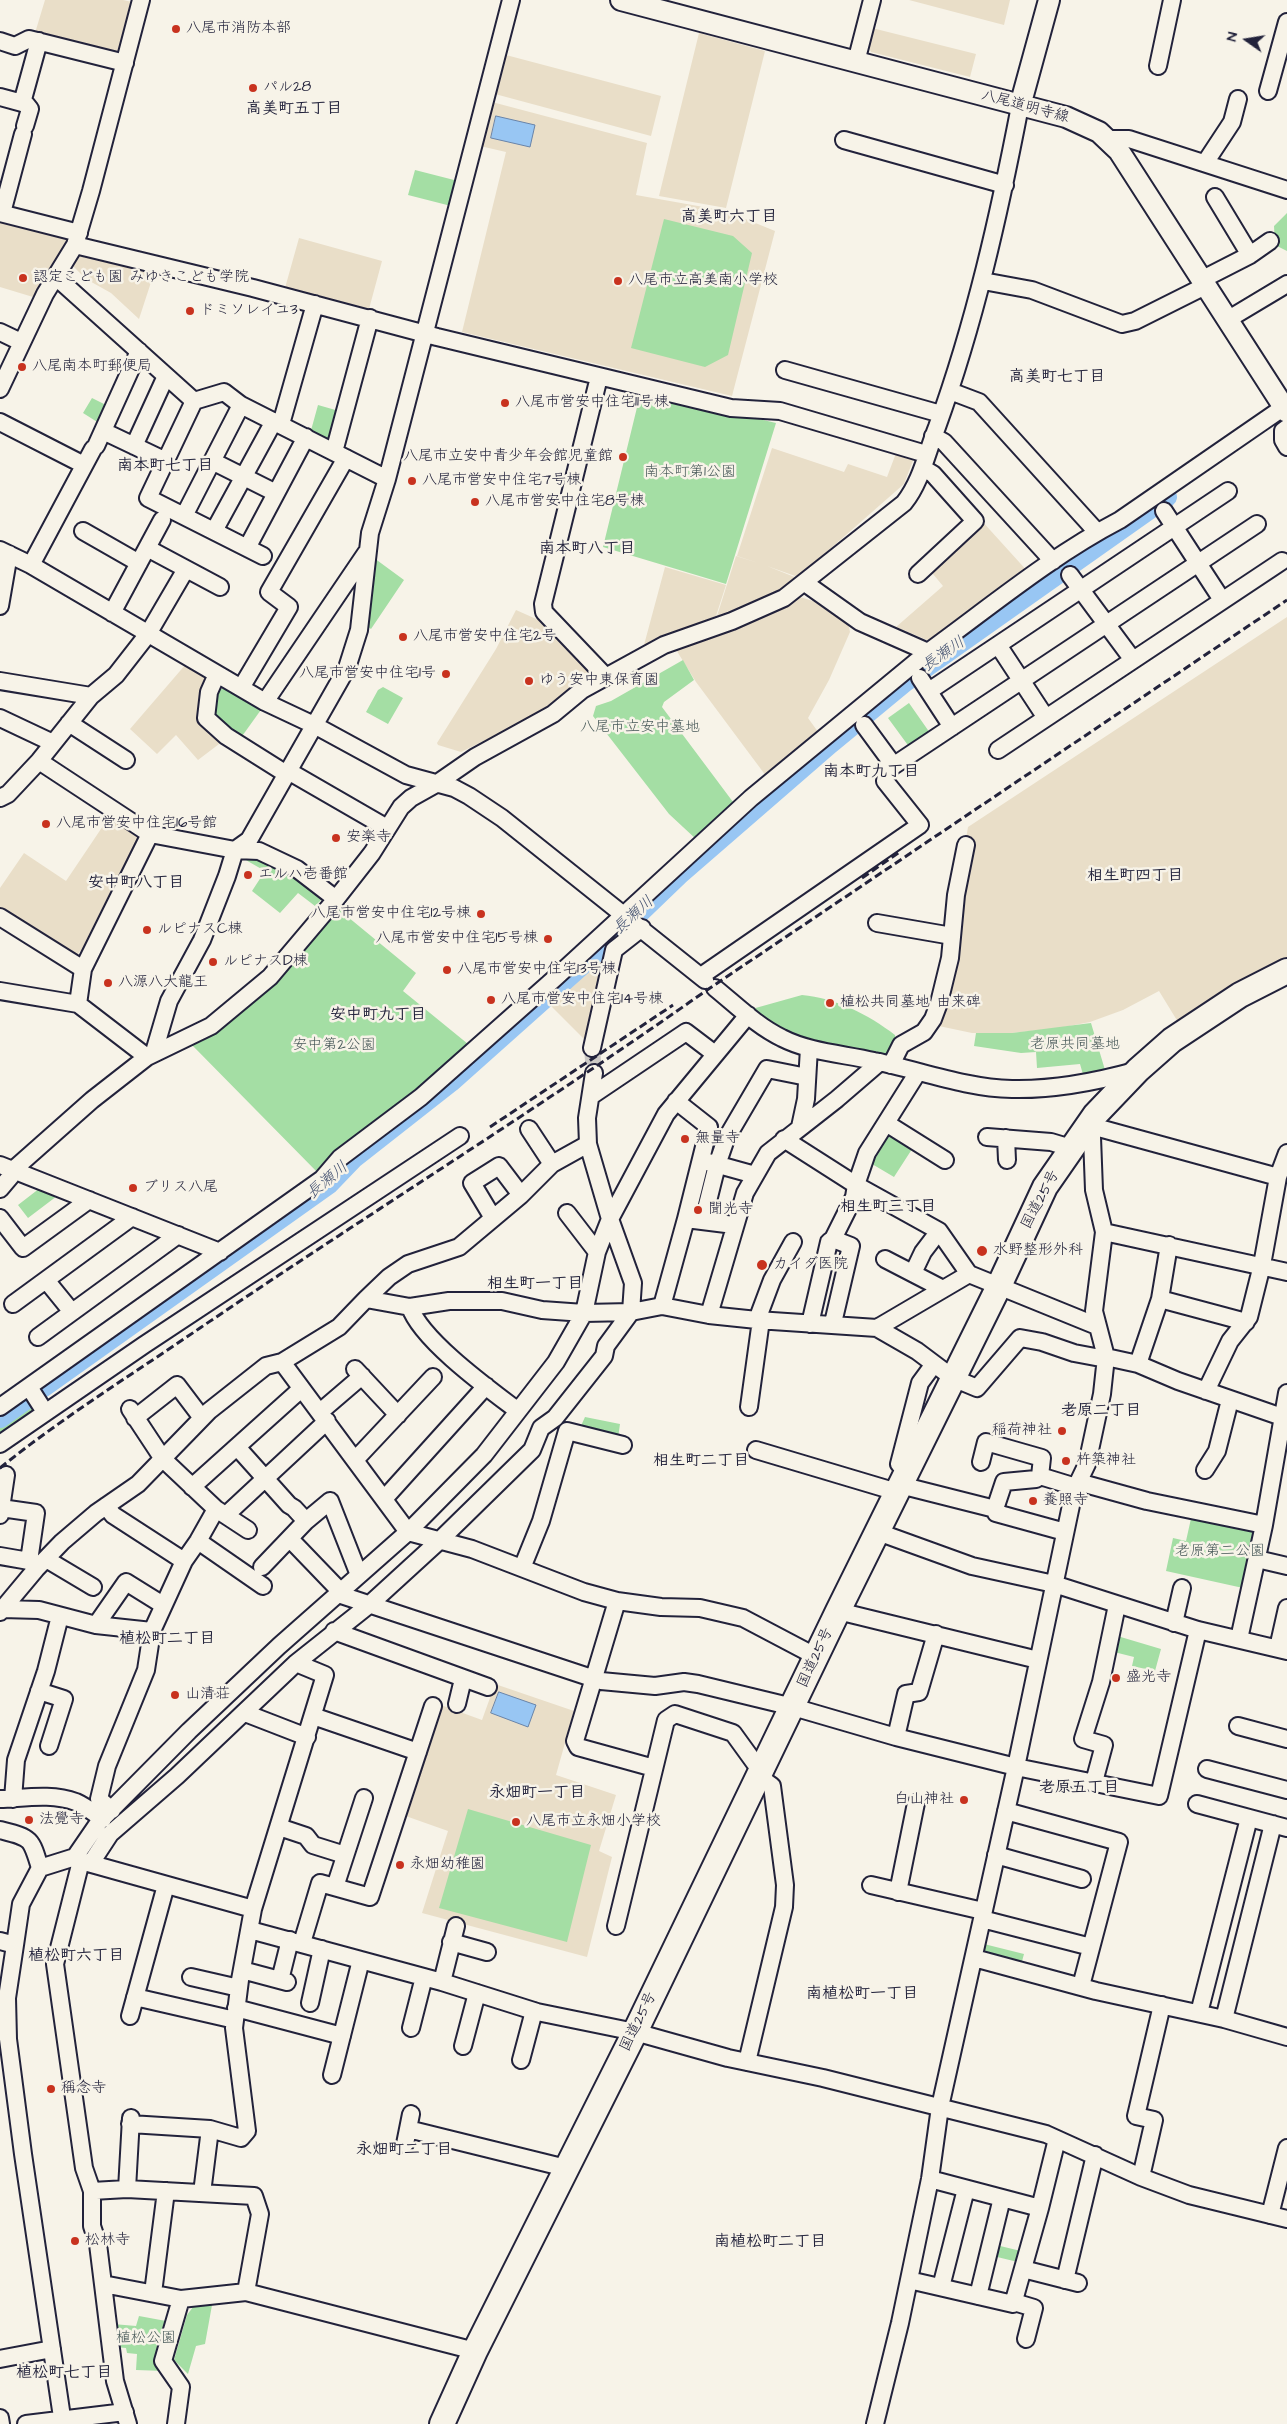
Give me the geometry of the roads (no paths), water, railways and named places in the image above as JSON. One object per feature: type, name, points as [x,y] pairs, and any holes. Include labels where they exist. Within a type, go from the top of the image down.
[{"type":"highway","name":"国道25号","points":[[442,2424],[475,2351],[635,2032],[838,1611],[999,1286],[1045,1187],[1070,1148],[1088,1125],[1138,1070],[1172,1040],[1240,996],[1287,971]]},
{"type":"main road","points":[[1020,106],[1049,0]]},
{"type":"main road","name":"八尾道明寺線","points":[[627,1],[1083,123],[1108,140],[1119,151],[1285,410]]},
{"type":"street","points":[[0,388],[4,371],[77,239],[141,0]]},
{"type":"street","points":[[151,1054],[169,1001],[202,940],[235,850],[250,840],[347,668],[357,638],[370,533],[387,479],[511,0]]},
{"type":"street","points":[[856,62],[872,0]]},
{"type":"street","points":[[1158,66],[1172,0]]},
{"type":"street","points":[[1268,91],[1287,22]]},
{"type":"street","points":[[0,41],[15,46],[29,39],[125,63]]},
{"type":"street","points":[[22,103],[39,41]]},
{"type":"street","points":[[0,97],[22,103],[30,109],[1,213],[77,239],[424,333],[731,408],[780,411],[924,461],[933,474],[975,521],[918,574]]},
{"type":"street","points":[[1205,163],[1232,122],[1238,99]]},
{"type":"street","points":[[6,1167],[151,1054],[182,1042],[211,1026],[270,977],[336,899],[372,853],[401,807],[411,798],[436,784],[475,757],[553,714],[582,690],[604,676],[664,645],[767,607],[805,583],[904,503],[912,492],[950,391],[983,281],[1005,185],[1020,106]]},
{"type":"street","points":[[1108,140],[1129,139],[1287,190]]},
{"type":"street","points":[[844,140],[1005,185]]},
{"type":"street","points":[[1215,197],[1250,255]]},
{"type":"street","points":[[983,281],[1032,290],[1122,324],[1135,321],[1203,283],[1270,241]]},
{"type":"street","points":[[56,276],[194,401]]},
{"type":"street","points":[[1227,320],[1287,284]]},
{"type":"street","points":[[214,531],[243,477],[277,423],[315,304]]},
{"type":"street","points":[[241,688],[289,607],[269,592],[340,455],[370,318]]},
{"type":"street","points":[[0,332],[21,342]]},
{"type":"street","points":[[31,565],[95,448],[139,351]]},
{"type":"street","points":[[785,370],[941,414]]},
{"type":"street","points":[[134,446],[166,376]]},
{"type":"street","points":[[599,377],[543,604],[544,612],[604,676]]},
{"type":"street","points":[[950,391],[979,402],[1097,532]]},
{"type":"street","points":[[263,556],[148,498],[194,401],[224,392],[241,405],[387,479]]},
{"type":"street","points":[[184,516],[241,405]]},
{"type":"street","points":[[0,1407],[32,1392],[220,1252],[322,1179],[340,1158],[421,1097],[554,978],[632,920],[751,798],[928,652],[1053,561],[1097,532],[1120,520],[1285,410]]},
{"type":"street","points":[[0,422],[84,466]]},
{"type":"street","points":[[1287,428],[1283,431],[1283,440],[1287,447]]},
{"type":"street","points":[[103,431],[166,461]]},
{"type":"street","points":[[933,436],[944,442],[1053,561]]},
{"type":"street","points":[[247,548],[306,437]]},
{"type":"street","points":[[212,461],[276,493]]},
{"type":"street","points":[[952,727],[925,685],[998,645],[1228,491]]},
{"type":"street","points":[[1164,511],[1222,600]]},
{"type":"street","points":[[112,613],[162,520]]},
{"type":"street","points":[[887,770],[1257,524]]},
{"type":"street","points":[[83,531],[139,563]]},
{"type":"street","points":[[147,548],[220,587]]},
{"type":"street","points":[[265,702],[368,551]]},
{"type":"street","points":[[0,606],[5,552],[31,565],[265,702],[316,726],[406,775],[454,788],[469,796],[502,818],[632,920],[748,1015],[780,1038],[795,1045],[885,1063],[964,1083],[1012,1089],[1089,1084],[1138,1070]]},
{"type":"street","points":[[998,750],[1282,560]]},
{"type":"street","points":[[0,798],[8,794],[39,761],[91,696],[116,675],[148,634],[186,569]]},
{"type":"street","points":[[1070,575],[1133,660]]},
{"type":"street","points":[[805,583],[860,622],[928,652]]},
{"type":"street","points":[[998,645],[1046,718]]},
{"type":"street","points":[[217,674],[209,692],[206,718],[226,736],[388,828]]},
{"type":"street","points":[[0,681],[91,696]]},
{"type":"street","points":[[0,718],[53,744]]},
{"type":"street","points":[[69,723],[126,760]]},
{"type":"street","points":[[707,981],[920,825],[885,781],[889,759],[864,725]]},
{"type":"street","points":[[39,761],[150,834],[235,850],[259,851],[297,869],[336,899]]},
{"type":"street","points":[[78,1004],[83,968],[150,834]]},
{"type":"street","points":[[709,1314],[734,1225],[746,1193],[768,1153],[885,1063],[901,1045],[924,1032],[933,1019],[950,958],[956,895],[966,845]]},
{"type":"street","points":[[0,917],[83,968]]},
{"type":"street","points":[[592,1048],[614,950],[632,920]]},
{"type":"street","points":[[877,923],[952,936]]},
{"type":"street","points":[[0,991],[78,1004],[151,1054]]},
{"type":"street","points":[[26,2424],[126,2418],[115,2382],[98,2244],[92,2226],[92,2191],[84,2168],[55,1964],[82,1861],[107,1814],[189,1732],[408,1532],[484,1455],[556,1362],[584,1313],[597,1252],[610,1219],[666,1114],[748,1015]]},
{"type":"street","points":[[591,1096],[686,1032],[715,1054]]},
{"type":"street","points":[[800,1127],[806,1098],[809,1048]]},
{"type":"street","points":[[704,1221],[717,1165],[726,1139],[767,1069],[807,1077]]},
{"type":"street","points":[[810,1324],[829,1242],[833,1239],[854,1197],[866,1153],[918,1072]]},
{"type":"street","points":[[82,1861],[177,1776],[296,1663],[369,1605],[439,1541],[532,1450],[542,1428],[550,1422],[604,1356],[606,1346],[631,1312],[633,1282],[610,1219],[588,1144],[587,1118],[594,1073]]},
{"type":"street","points":[[676,1101],[726,1139]]},
{"type":"street","points":[[886,1123],[945,1160]]},
{"type":"street","points":[[1088,1125],[1278,1177]]},
{"type":"street","points":[[875,2424],[909,2280],[930,2179],[940,2106],[1016,1767],[1065,1532],[1077,1485],[1089,1455],[1102,1394],[1106,1358],[1096,1326],[1094,1311],[1104,1232],[1094,1190],[1092,1137],[1088,1125]]},
{"type":"street","points":[[662,1306],[709,1127]]},
{"type":"street","points":[[529,1129],[552,1164]]},
{"type":"street","points":[[0,1444],[45,1412],[460,1136]]},
{"type":"street","points":[[987,1137],[1051,1142],[1070,1148]]},
{"type":"street","points":[[1006,1138],[1007,1160]]},
{"type":"street","points":[[784,1139],[856,1185],[939,1231],[968,1274],[1096,1326]]},
{"type":"street","points":[[1,1610],[37,1563],[106,1506],[138,1484],[202,1418],[266,1366],[282,1362],[339,1327],[389,1277],[408,1264],[458,1247],[521,1196],[552,1164],[588,1144]]},
{"type":"street","points":[[1206,1391],[1230,1340],[1246,1322],[1262,1265],[1278,1177],[1287,1153]]},
{"type":"street","points":[[700,1160],[755,1175]]},
{"type":"street","points":[[493,1218],[472,1183],[499,1166],[521,1196]]},
{"type":"street","points":[[6,1167],[220,1252]]},
{"type":"street","points":[[0,1189],[11,1176],[6,1167]]},
{"type":"street","points":[[0,1218],[23,1248],[89,1200]]},
{"type":"street","points":[[567,1213],[597,1252]]},
{"type":"street","points":[[13,1304],[132,1217]]},
{"type":"street","points":[[686,1219],[734,1225]]},
{"type":"street","points":[[913,1273],[927,1246],[939,1231]]},
{"type":"street","points":[[1104,1232],[1262,1265],[1287,1272]]},
{"type":"street","points":[[38,1337],[178,1235]]},
{"type":"street","points":[[833,1239],[851,1246],[833,1324]]},
{"type":"street","points":[[749,1407],[759,1320],[772,1280],[793,1242]]},
{"type":"street","points":[[1138,1364],[1160,1299],[1169,1245]]},
{"type":"street","points":[[885,1259],[943,1289]]},
{"type":"street","points":[[877,1328],[968,1274]]},
{"type":"street","points":[[46,1280],[72,1312]]},
{"type":"street","points":[[366,1299],[410,1307],[449,1302],[502,1301],[542,1310],[584,1313],[631,1312],[662,1306],[759,1320],[877,1328],[917,1351],[953,1378],[977,1388],[1020,1338],[1042,1342],[1074,1354],[1138,1364],[1230,1400],[1282,1417]]},
{"type":"street","points":[[1160,1299],[1246,1322]]},
{"type":"street","points":[[410,1307],[413,1318],[437,1343],[518,1411]]},
{"type":"street","points":[[282,1362],[300,1390],[323,1416],[408,1532],[472,1549],[584,1592],[617,1601],[661,1607],[700,1608],[743,1618],[817,1658]]},
{"type":"street","points":[[901,1483],[899,1464],[920,1383],[934,1364]]},
{"type":"street","points":[[107,1814],[99,1799],[107,1766],[146,1670],[152,1630],[184,1561],[198,1541],[221,1512],[265,1478],[323,1416],[359,1372],[398,1415]]},
{"type":"street","points":[[355,1460],[433,1377]]},
{"type":"street","points":[[202,1418],[177,1385],[132,1414],[163,1459],[221,1512],[248,1530]]},
{"type":"street","points":[[384,1499],[486,1386]]},
{"type":"street","points":[[192,1487],[300,1390]]},
{"type":"street","points":[[32,1392],[45,1412]]},
{"type":"street","points":[[1239,1639],[1264,1525],[1282,1463],[1282,1417],[1287,1393]]},
{"type":"street","points":[[1205,1470],[1217,1451],[1230,1400]]},
{"type":"street","points":[[550,1422],[568,1431],[624,1445]]},
{"type":"street","points":[[522,1568],[541,1521],[568,1431]]},
{"type":"street","points":[[981,1462],[986,1442],[1042,1458],[1040,1476]]},
{"type":"street","points":[[237,1447],[306,1521]]},
{"type":"street","points":[[756,1450],[901,1483],[995,1509],[996,1513],[1065,1532]]},
{"type":"street","points":[[6,1475],[1,1512],[36,1513],[37,1563]]},
{"type":"street","points":[[995,1509],[1004,1482],[1036,1479],[1040,1476],[1147,1501],[1264,1525]]},
{"type":"street","points":[[262,1567],[306,1521],[330,1501],[359,1576]]},
{"type":"street","points":[[106,1506],[113,1515],[184,1561]]},
{"type":"street","points":[[878,1532],[972,1566],[1054,1584],[1198,1630],[1282,1650],[1287,1608]]},
{"type":"street","points":[[290,1539],[340,1593],[369,1605],[592,1678],[621,1684],[698,1684],[793,1707],[896,1738],[1016,1767],[1160,1796],[1198,1630]]},
{"type":"street","points":[[198,1541],[264,1586]]},
{"type":"street","points":[[0,1556],[37,1563],[93,1587]]},
{"type":"street","points":[[1257,1559],[1287,1566]]},
{"type":"street","points":[[96,1625],[126,1582],[163,1605]]},
{"type":"street","points":[[1174,1623],[1182,1588]]},
{"type":"street","points":[[617,1601],[592,1678],[575,1741],[578,1747],[654,1768]]},
{"type":"street","points":[[1094,1782],[1104,1745],[1083,1739],[1100,1682],[1117,1605]]},
{"type":"street","points":[[1,1610],[39,1610],[96,1625],[152,1630]]},
{"type":"street","points":[[838,1611],[1038,1660]]},
{"type":"street","points":[[60,1616],[39,1691],[16,1760],[7,1799],[47,1796],[63,1798],[107,1814]]},
{"type":"street","points":[[334,1631],[488,1687]]},
{"type":"street","points":[[896,1738],[906,1694],[919,1692],[936,1634]]},
{"type":"street","points":[[127,2189],[130,2121],[210,2129],[240,2138],[247,2131],[237,2064],[236,2014],[242,1970],[253,1909],[325,1675],[296,1663]]},
{"type":"street","points":[[457,1704],[463,1679]]},
{"type":"street","points":[[39,1691],[64,1699],[49,1746]]},
{"type":"street","points":[[242,1970],[284,1981],[296,1942],[320,1883],[370,1897],[433,1706]]},
{"type":"street","points":[[245,1713],[307,1737]]},
{"type":"street","points":[[616,1926],[666,1720],[675,1714],[733,1733],[772,1786],[785,1885],[784,1908],[747,2062]]},
{"type":"street","points":[[313,1716],[418,1752]]},
{"type":"street","points":[[1238,1726],[1287,1739]]},
{"type":"street","points":[[1207,1769],[1287,1790]]},
{"type":"street","points":[[335,1887],[364,1798]]},
{"type":"street","points":[[898,1892],[916,1803]]},
{"type":"street","points":[[1197,1804],[1280,1826],[1224,2019]]},
{"type":"street","points":[[1006,1811],[1119,1842],[1081,1986]]},
{"type":"street","points":[[1199,2014],[1249,1818]]},
{"type":"street","points":[[279,1826],[306,1836],[313,1845],[345,1855]]},
{"type":"street","points":[[0,1830],[24,1836],[33,1844],[40,1868],[21,1904],[7,1943],[7,1998],[4,2039],[63,2422]]},
{"type":"street","points":[[996,1855],[1082,1878]]},
{"type":"street","points":[[40,1868],[82,1861],[253,1909]]},
{"type":"street","points":[[130,2016],[166,1885]]},
{"type":"street","points":[[870,1885],[983,1915],[1091,1947]]},
{"type":"street","points":[[250,1930],[442,1982],[534,2011],[587,2024],[635,2032],[747,2062],[940,2106],[1057,2138],[1141,2177],[1188,2195],[1287,2219]]},
{"type":"street","points":[[442,1982],[453,1934],[487,1952]]},
{"type":"street","points":[[310,2003],[322,1949]]},
{"type":"street","points":[[974,1958],[1162,2006],[1224,2019],[1287,2037]]},
{"type":"street","points":[[332,2075],[361,1960]]},
{"type":"street","points":[[191,1977],[239,1988]]},
{"type":"street","points":[[410,2028],[424,1977]]},
{"type":"street","points":[[463,2046],[477,1993]]},
{"type":"street","points":[[135,1997],[236,2014],[342,2036]]},
{"type":"street","points":[[1141,2177],[1154,2120],[1136,2116],[1162,2006]]},
{"type":"street","points":[[520,2060],[534,2011]]},
{"type":"street","points":[[202,2193],[210,2129]]},
{"type":"street","points":[[408,2129],[566,2168]]},
{"type":"street","points":[[1014,2302],[1057,2138]]},
{"type":"street","points":[[1270,2215],[1287,2148]]},
{"type":"street","points":[[1023,2269],[1071,2281],[1095,2155]]},
{"type":"street","points":[[930,2179],[1040,2208]]},
{"type":"street","points":[[92,2191],[127,2189],[254,2196],[260,2214],[246,2292]]},
{"type":"street","points":[[941,2287],[966,2189]]},
{"type":"street","points":[[153,2294],[166,2191]]},
{"type":"street","points":[[978,2296],[1002,2198]]},
{"type":"street","points":[[909,2280],[1034,2308],[1026,2339]]},
{"type":"street","points":[[103,2284],[181,2299],[246,2292],[475,2351]]},
{"type":"street","points":[[176,2424],[181,2388],[163,2361],[181,2299]]},
{"type":"street","points":[[0,2359],[52,2349]]},
{"type":"street","points":[[0,2418],[1,2424]]},
{"type":"water","points":[[496,116],[535,125],[530,147],[491,138]]},
{"type":"water","points":[[499,1692],[536,1705],[528,1727],[491,1713]]},
{"type":"waterway","name":"長瀬川","points":[[0,1418],[329,1184],[353,1159],[451,1082],[627,925],[679,875],[830,744],[905,682],[1167,497]]},
{"type":"tunnel","points":[[592,1048],[594,1073]]},
{"type":"railway","points":[[0,1468],[48,1431],[99,1396],[581,1076],[1287,600]]},
{"type":"railway","points":[[862,878],[901,851]]},
{"type":"railway","points":[[490,1127],[673,1005]]},
{"type":"place","name":"八尾市消防本部","points":[[176,29]]},
{"type":"place","name":"パル28","points":[[253,88]]},
{"type":"place","name":"認定こども園 みゆきこども学院","points":[[23,278]]},
{"type":"place","name":"八尾市立高美南小学校","points":[[618,281]]},
{"type":"place","name":"ドミソレイユ3","points":[[190,311]]},
{"type":"place","name":"八尾南本町郵便局","points":[[22,367]]},
{"type":"place","name":"八尾市営安中住宅11号棟","points":[[505,403]]},
{"type":"place","name":"八尾市立安中青少年会館児童館","points":[[623,457]]},
{"type":"place","name":"八尾市営安中住宅7号棟","points":[[412,481]]},
{"type":"place","name":"八尾市営安中住宅8号棟","points":[[475,502]]},
{"type":"place","name":"八尾市営安中住宅2号","points":[[403,637]]},
{"type":"place","name":"八尾市営安中住宅1号","points":[[446,674]]},
{"type":"place","name":"ゆう安中東保育園","points":[[529,681]]},
{"type":"place","name":"八尾市営安中住宅16号館","points":[[46,824]]},
{"type":"place","name":"安楽寺","points":[[336,838]]},
{"type":"place","name":"エルハ壱番館","points":[[248,875]]},
{"type":"place","name":"八尾市営安中住宅12号棟","points":[[481,914]]},
{"type":"place","name":"ルピナスC棟","points":[[147,930]]},
{"type":"place","name":"八尾市営安中住宅15号棟","points":[[548,939]]},
{"type":"place","name":"ルピナスD棟","points":[[213,962]]},
{"type":"place","name":"八尾市営安中住宅13号棟","points":[[447,970]]},
{"type":"place","name":"八源八大龍王","points":[[108,983]]},
{"type":"place","name":"八尾市営安中住宅14号棟","points":[[491,1000]]},
{"type":"place","name":"植松共同墓地 由来碑","points":[[830,1003]]},
{"type":"place","name":"無量寺","points":[[685,1139]]},
{"type":"place","name":"ブリス八尾","points":[[133,1188]]},
{"type":"place","name":"聞光寺","points":[[698,1210]]},
{"type":"place","name":"水野整形外科","points":[[982,1251]]},
{"type":"place","name":"カイダ医院","points":[[762,1265]]},
{"type":"place","name":"稲荷神社","points":[[1062,1431]]},
{"type":"place","name":"杵築神社","points":[[1066,1461]]},
{"type":"place","name":"養照寺","points":[[1033,1501]]},
{"type":"place","name":"盛光寺","points":[[1116,1678]]},
{"type":"place","name":"山清荘","points":[[175,1695]]},
{"type":"place","name":"白山神社","points":[[964,1800]]},
{"type":"place","name":"法覺寺","points":[[29,1820]]},
{"type":"place","name":"八尾市立永畑小学校","points":[[516,1822]]},
{"type":"place","name":"永畑幼稚園","points":[[400,1865]]},
{"type":"place","name":"稱念寺","points":[[51,2089]]},
{"type":"place","name":"松林寺","points":[[75,2241]]},
{"type":"district","name":"高美町五丁目","points":[[294,110]]},
{"type":"district","name":"高美町六丁目","points":[[729,218]]},
{"type":"district","name":"高美町七丁目","points":[[1057,378]]},
{"type":"district","name":"南本町七丁目","points":[[165,467]]},
{"type":"district","name":"南本町八丁目","points":[[587,550]]},
{"type":"district","name":"南本町九丁目","points":[[871,773]]},
{"type":"district","name":"相生町四丁目","points":[[1135,877]]},
{"type":"district","name":"安中町八丁目","points":[[136,884]]},
{"type":"district","name":"安中町九丁目","points":[[378,1016]]},
{"type":"district","name":"相生町三丁目","points":[[888,1208]]},
{"type":"district","name":"相生町一丁目","points":[[535,1285]]},
{"type":"district","name":"老原二丁目","points":[[1101,1412]]},
{"type":"district","name":"相生町二丁目","points":[[701,1462]]},
{"type":"district","name":"植松町二丁目","points":[[167,1640]]},
{"type":"district","name":"老原五丁目","points":[[1079,1789]]},
{"type":"district","name":"永畑町一丁目","points":[[537,1794]]},
{"type":"district","name":"植松町六丁目","points":[[76,1957]]},
{"type":"district","name":"南植松町一丁目","points":[[862,1995]]},
{"type":"district","name":"永畑町二丁目","points":[[404,2151]]},
{"type":"district","name":"南植松町二丁目","points":[[770,2243]]},
{"type":"district","name":"植松町七丁目","points":[[64,2374]]},
{"type":"park label","name":"南本町第1公園","points":[[690,473]]},
{"type":"park label","name":"八尾市立安中墓地","points":[[640,728]]},
{"type":"park label","name":"老原共同墓地","points":[[1075,1045]]},
{"type":"park label","name":"安中第2公園","points":[[334,1046]]},
{"type":"park label","name":"老原第二公園","points":[[1220,1552]]},
{"type":"park label","name":"植松公園","points":[[146,2339]]}]
